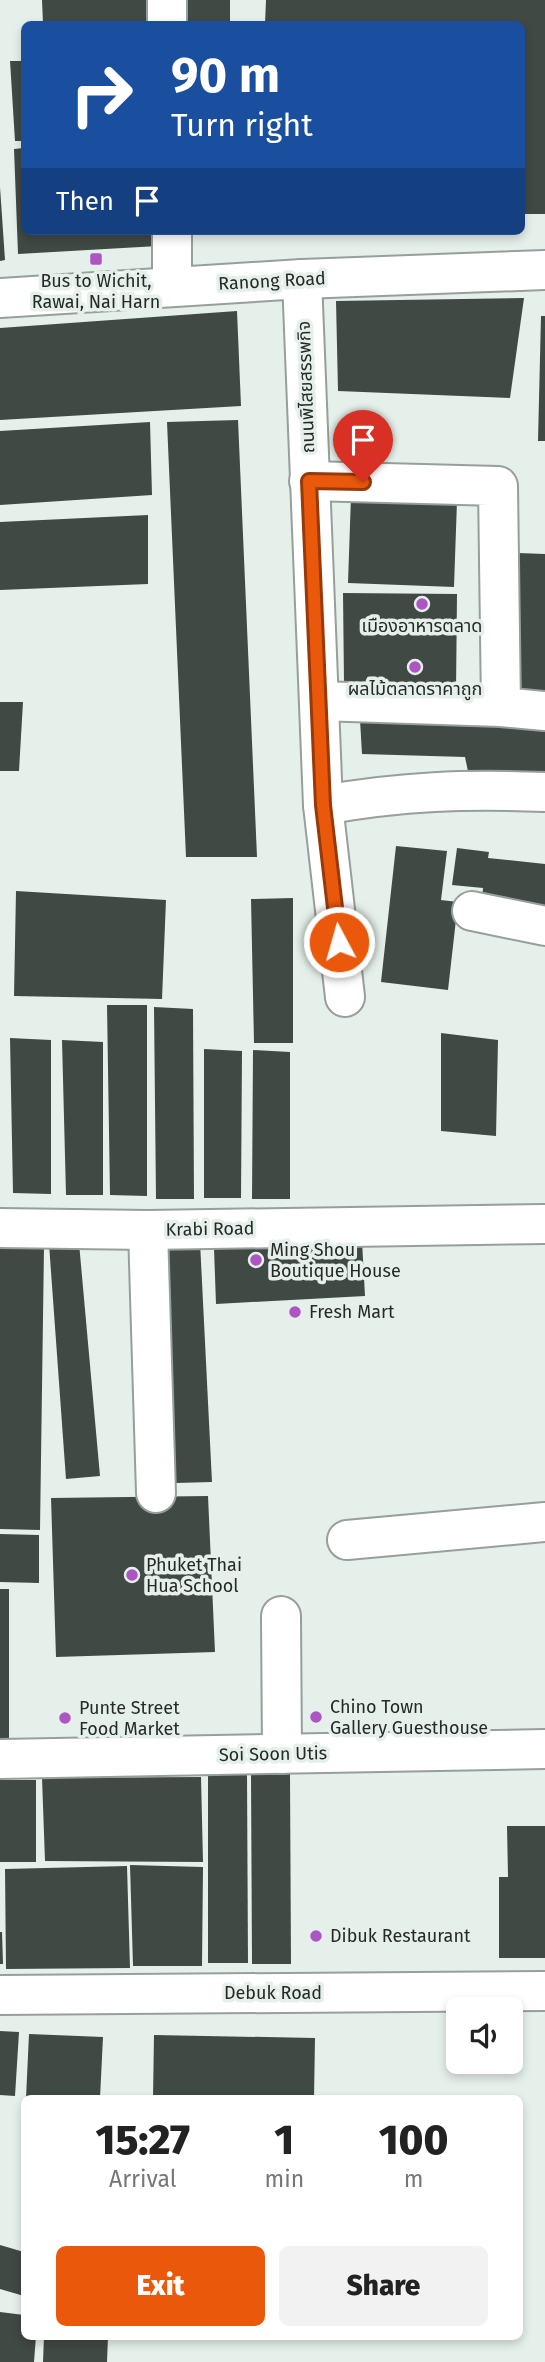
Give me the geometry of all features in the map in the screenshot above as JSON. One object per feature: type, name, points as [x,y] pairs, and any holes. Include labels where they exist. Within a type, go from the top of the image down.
[{"type":"street","points":[[167,0],[167,21]]},
{"type":"street","points":[[172,235],[172,287]]},
{"type":"street","name":"Ranong Road","points":[[0,298],[302,279],[545,270]]},
{"type":"street","name":"ถนนพิไสยสรรพกิจ","points":[[302,279],[323,805],[345,997]]},
{"type":"street","points":[[309,481],[498,486],[501,707]]},
{"type":"street","points":[[319,701],[545,711]]},
{"type":"street","points":[[323,805],[395,793],[462,788],[545,792]]},
{"type":"street","points":[[472,911],[545,926]]},
{"type":"street","name":"Krabi Road","points":[[0,1227],[148,1230],[545,1224]]},
{"type":"street","points":[[148,1230],[156,1493]]},
{"type":"street","points":[[347,1540],[545,1522]]},
{"type":"street","points":[[281,1616],[282,1754]]},
{"type":"street","name":"Soi Soon Utis","points":[[0,1759],[545,1749]]},
{"type":"street","name":"Debuk Road","points":[[0,1995],[545,1991]]},
{"type":"building","points":[[42,0],[146,0],[147,21],[43,21]]},
{"type":"building","points":[[179,0],[230,0],[230,21],[179,21]]},
{"type":"building","points":[[266,0],[545,0],[545,214],[525,214],[525,21],[265,21]]},
{"type":"building","points":[[10,61],[21,61],[21,141],[15,141]]},
{"type":"building","points":[[21,148],[21,235],[157,235],[158,246],[18,254],[14,149]]},
{"type":"building","points":[[0,187],[5,260],[0,261]]},
{"type":"building","points":[[524,298],[510,398],[338,391],[336,301]]},
{"type":"building","points":[[237,311],[241,406],[0,420],[0,328]]},
{"type":"building","points":[[541,316],[545,316],[545,441],[538,441]]},
{"type":"building","points":[[238,420],[257,857],[186,857],[167,422]]},
{"type":"building","points":[[150,422],[152,495],[0,505],[0,431]]},
{"type":"building","points":[[351,496],[457,501],[454,587],[348,583]]},
{"type":"building","points":[[148,515],[148,584],[0,590],[0,522]]},
{"type":"building","points":[[518,553],[545,554],[545,702],[506,700]]},
{"type":"building","points":[[343,593],[457,594],[456,690],[344,683]]},
{"type":"building","points":[[0,702],[23,702],[19,771],[0,771]]},
{"type":"building","points":[[545,718],[545,776],[469,776],[465,757],[362,754],[360,720]]},
{"type":"building","points":[[396,846],[447,851],[441,900],[458,902],[448,990],[381,982]]},
{"type":"building","points":[[457,848],[489,852],[488,858],[545,864],[545,917],[481,910],[483,888],[452,885]]},
{"type":"building","points":[[16,891],[166,900],[162,999],[14,996]]},
{"type":"building","points":[[293,898],[293,1043],[254,1043],[251,899]]},
{"type":"building","points":[[107,1005],[147,1005],[147,1196],[110,1195]]},
{"type":"building","points":[[154,1007],[193,1009],[194,1199],[156,1199]]},
{"type":"building","points":[[441,1033],[498,1040],[496,1136],[441,1131]]},
{"type":"building","points":[[10,1038],[51,1040],[51,1194],[13,1193]]},
{"type":"building","points":[[62,1040],[103,1042],[103,1195],[66,1195]]},
{"type":"building","points":[[204,1049],[242,1051],[241,1198],[204,1198]]},
{"type":"building","points":[[253,1050],[290,1052],[290,1199],[252,1199]]},
{"type":"building","points":[[362,1241],[365,1296],[216,1304],[214,1248]]},
{"type":"building","points":[[200,1242],[212,1482],[176,1483],[163,1243]]},
{"type":"building","points":[[79,1243],[100,1476],[66,1479],[49,1244]]},
{"type":"building","points":[[0,1247],[44,1247],[40,1530],[0,1529]]},
{"type":"building","name":"Phuket Thai Hua School","points":[[208,1496],[215,1652],[56,1657],[51,1498]]},
{"type":"building","points":[[0,1534],[39,1535],[39,1583],[0,1582]]},
{"type":"building","points":[[0,1589],[9,1589],[9,1748],[0,1748]]},
{"type":"building","points":[[247,1773],[248,1963],[208,1963],[208,1774]]},
{"type":"building","points":[[290,1774],[291,1964],[252,1964],[251,1775]]},
{"type":"building","points":[[201,1777],[203,1862],[45,1861],[42,1778]]},
{"type":"building","points":[[0,1780],[36,1780],[36,1862],[0,1862]]},
{"type":"building","points":[[507,1826],[545,1826],[545,1958],[499,1958],[499,1877],[508,1877]]},
{"type":"building","points":[[130,1865],[203,1867],[202,1966],[133,1966]]},
{"type":"building","points":[[127,1866],[130,1968],[6,1969],[5,1869]]},
{"type":"building","points":[[2,1932],[3,1964],[0,1964]]},
{"type":"building","points":[[0,2031],[19,2032],[15,2096],[0,2095]]},
{"type":"building","points":[[29,2034],[103,2037],[100,2095],[26,2095]]},
{"type":"building","points":[[154,2035],[315,2038],[314,2095],[153,2095]]},
{"type":"building","points":[[0,2245],[21,2251],[21,2295],[0,2289]]},
{"type":"building","points":[[0,2312],[21,2315],[21,2340],[36,2340],[34,2362],[0,2362]]},
{"type":"building","points":[[44,2340],[108,2340],[107,2362],[43,2362]]},
{"type":"place","name":"Bus to Wichit, Rawai, Nai Harn","points":[[96,259]]},
{"type":"place","name":"เมืองอาหารตลาด","points":[[422,604]]},
{"type":"place","name":"ผลไม้ตลาดราคาถูก","points":[[415,667]]},
{"type":"place","name":"Ming Shou Boutique House","points":[[256,1260]]},
{"type":"place","name":"Fresh Mart","points":[[295,1312]]},
{"type":"place","name":"Phuket Thai Hua School","points":[[132,1575]]},
{"type":"place","name":"Chino Town Gallery Guesthouse","points":[[316,1717]]},
{"type":"place","name":"Punte Street Food Market","points":[[65,1718]]},
{"type":"place","name":"Dibuk Restaurant","points":[[316,1936]]},
{"type":"route","points":[[339,942],[323,805],[309,481],[363,482]]}]
